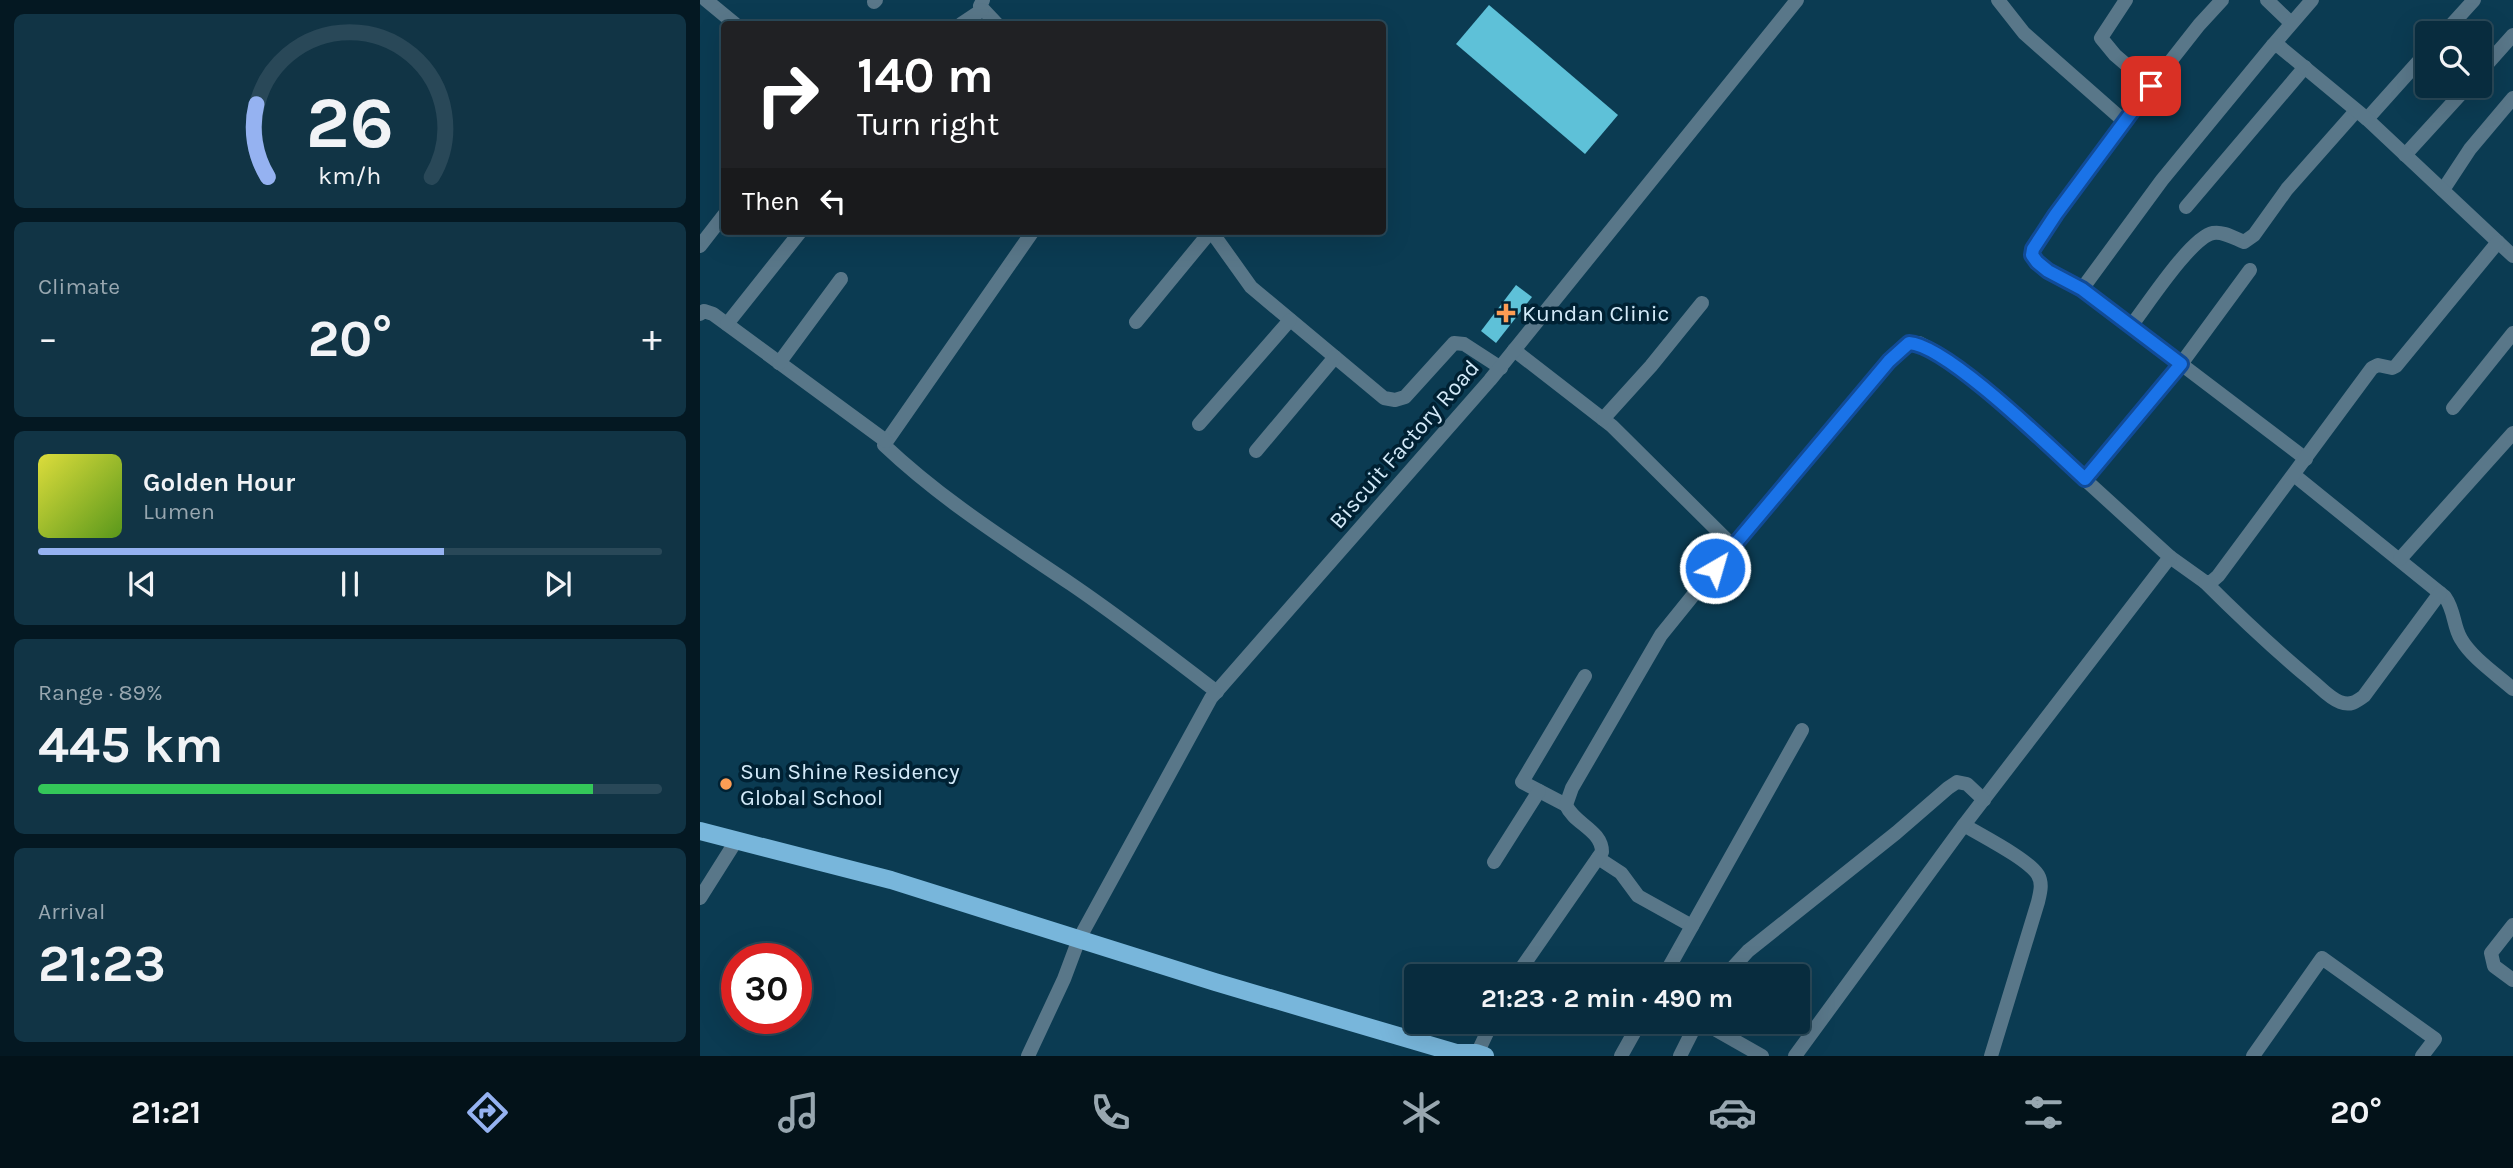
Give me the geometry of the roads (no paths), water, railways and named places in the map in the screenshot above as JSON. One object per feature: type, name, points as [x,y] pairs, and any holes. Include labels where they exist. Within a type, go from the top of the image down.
[{"type":"main road","points":[[700,831],[891,880],[1468,1055]]},
{"type":"street","points":[[706,0],[731,21]]},
{"type":"street","name":"Biscuit Factory Road","points":[[1028,1056],[1064,979],[1079,939],[1201,715],[1217,692],[1501,368],[1797,0]]},
{"type":"street","points":[[1998,0],[2024,33],[2125,122]]},
{"type":"street","points":[[2126,0],[2102,37],[2115,55],[2151,86]]},
{"type":"street","points":[[2222,0],[2151,86],[2056,214],[2033,249],[2032,255],[2037,262],[2066,282],[2082,289],[2306,459]]},
{"type":"street","points":[[2267,0],[2291,23]]},
{"type":"street","points":[[2082,289],[2162,180],[2312,0]]},
{"type":"street","points":[[2455,21],[2474,0]]},
{"type":"street","points":[[964,21],[983,5],[995,21]]},
{"type":"street","points":[[2492,59],[2513,35]]},
{"type":"street","points":[[2273,45],[2280,47],[2361,115],[2513,256]]},
{"type":"street","points":[[2131,326],[2183,257],[2202,237],[2222,233],[2244,242],[2254,235],[2300,173],[2415,63]]},
{"type":"street","points":[[2186,206],[2305,67]]},
{"type":"street","points":[[2405,155],[2457,98]]},
{"type":"street","points":[[2442,190],[2464,158],[2513,98]]},
{"type":"street","points":[[700,246],[721,219]]},
{"type":"street","points":[[727,324],[798,235]]},
{"type":"street","points":[[1030,235],[884,444],[918,477],[987,528],[1074,585],[1217,692]]},
{"type":"street","points":[[1136,323],[1208,235]]},
{"type":"street","points":[[1214,235],[1251,287],[1384,398],[1395,400],[1405,397],[1454,343],[1464,344],[1501,368]]},
{"type":"street","points":[[2205,582],[2211,582],[2218,576],[2372,368],[2378,365],[2392,368],[2396,366],[2498,242]]},
{"type":"street","points":[[2085,479],[2181,364],[2250,270]]},
{"type":"street","points":[[779,363],[841,279]]},
{"type":"street","points":[[1603,419],[1651,366],[1702,303]]},
{"type":"street","points":[[700,314],[709,311],[886,441]]},
{"type":"street","points":[[1199,424],[1290,320]]},
{"type":"street","points":[[2453,408],[2513,333]]},
{"type":"street","points":[[1566,805],[1572,788],[1661,635],[1889,361],[1909,343],[1919,343],[1934,351],[1990,393],[2170,557],[2205,582],[2243,620],[2334,699],[2349,704],[2356,703],[2364,696],[2440,593]]},
{"type":"street","points":[[1514,350],[1633,445],[1733,546]]},
{"type":"street","points":[[1256,452],[1335,357]]},
{"type":"street","points":[[2400,559],[2513,433]]},
{"type":"street","points":[[2294,475],[2440,593],[2451,606],[2458,635],[2465,645],[2513,689]]},
{"type":"street","points":[[1795,1056],[1964,825],[2170,557]]},
{"type":"street","points":[[1524,964],[1602,852],[1600,841],[1573,816],[1566,805],[1522,782],[1585,676]]},
{"type":"street","points":[[1671,964],[1802,730]]},
{"type":"street","points":[[1736,964],[1748,951],[1957,782],[1968,784],[1984,800]]},
{"type":"street","points":[[1494,862],[1539,790]]},
{"type":"street","points":[[1964,825],[2017,858],[2038,876],[2041,886],[1991,1056]]},
{"type":"street","points":[[700,898],[736,841]]},
{"type":"street","points":[[1598,858],[1620,873],[1638,896],[1692,926]]},
{"type":"street","points":[[2513,925],[2491,953],[2494,966],[2513,980]]},
{"type":"street","points":[[2253,1056],[2322,958],[2434,1039],[2423,1056]]},
{"type":"street","points":[[1468,1055],[1483,1034]]},
{"type":"street","points":[[1621,1056],[1633,1034]]},
{"type":"street","points":[[1680,1056],[1693,1034]]},
{"type":"street","points":[[1722,1034],[1762,1056]]},
{"type":"place","name":"Kundan Clinic","points":[[1506,313]]},
{"type":"place","name":"Sun Shine Residency Global School","points":[[726,784]]}]
